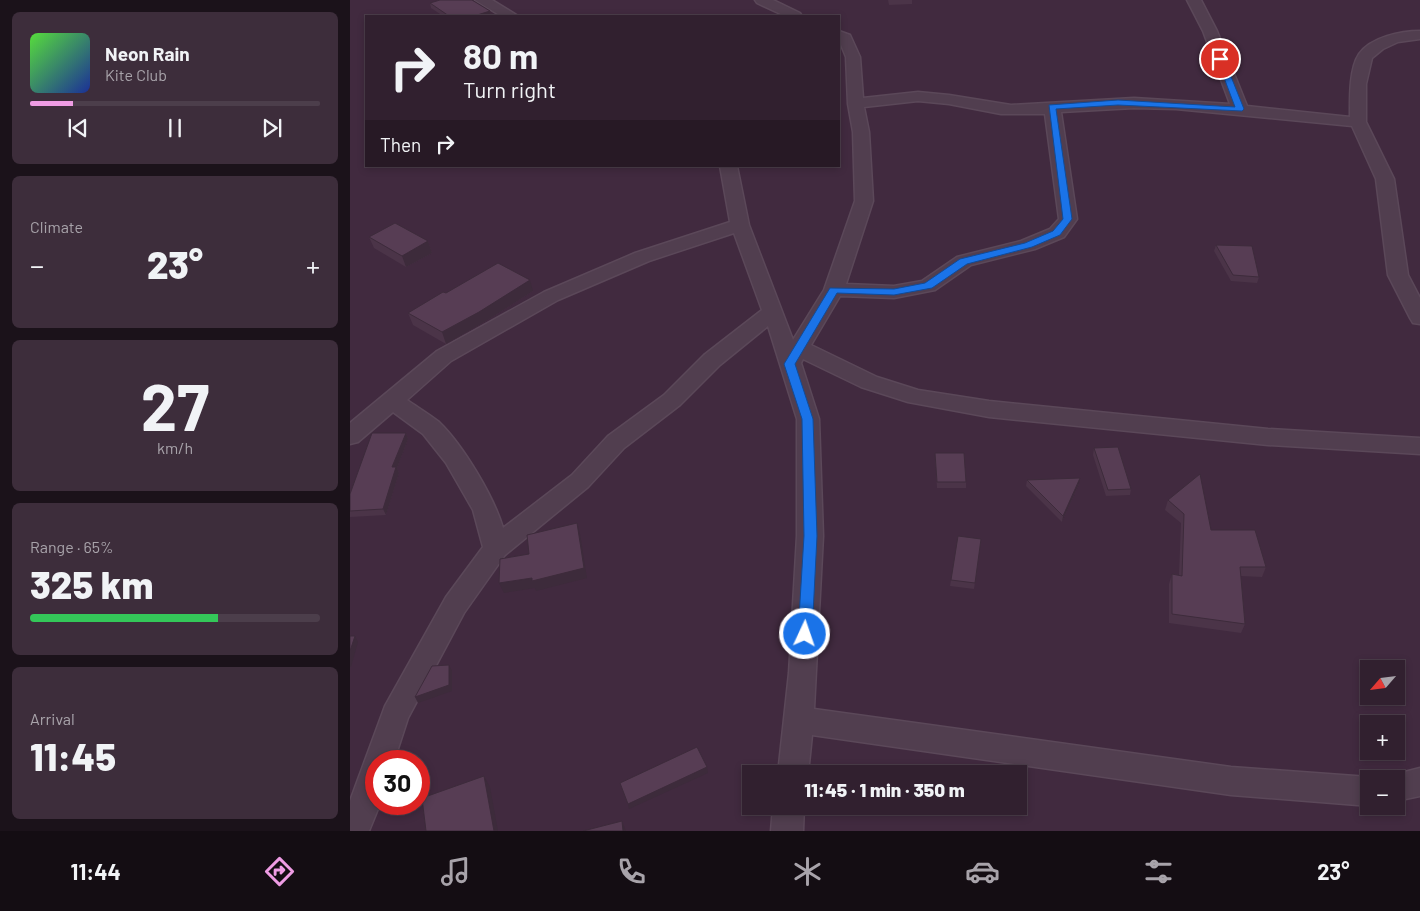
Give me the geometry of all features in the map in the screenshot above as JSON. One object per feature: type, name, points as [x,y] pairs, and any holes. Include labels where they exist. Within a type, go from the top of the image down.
[{"type":"street","points":[[482,0],[509,15]]},
{"type":"street","points":[[762,0],[793,15]]},
{"type":"street","points":[[1194,0],[1210,31],[1240,109]]},
{"type":"street","points":[[1420,35],[1392,38],[1365,56],[1358,84],[1358,122],[1385,179],[1398,275],[1420,318]]},
{"type":"street","points":[[794,356],[834,290],[864,201],[861,132],[856,106],[853,58],[844,38],[840,36]]},
{"type":"street","points":[[840,112],[889,96],[913,96],[937,97],[1004,109],[1021,110],[1118,102],[1240,109],[1309,119],[1358,122]]},
{"type":"street","points":[[834,290],[894,292],[928,286],[964,262],[1028,245],[1056,233],[1068,219],[1052,107]]},
{"type":"street","points":[[728,167],[740,225],[773,312],[794,356],[808,419],[810,536],[798,720],[793,765]]},
{"type":"street","points":[[350,436],[444,356],[551,296],[642,256],[740,225]]},
{"type":"street","points":[[383,750],[395,715],[455,605],[496,548],[580,481],[616,442],[672,400],[712,360],[773,312]]},
{"type":"street","points":[[794,356],[916,397],[989,409],[1249,435],[1420,446]]},
{"type":"street","points":[[392,400],[431,428],[454,457],[485,509],[496,548]]},
{"type":"street","points":[[798,720],[1231,781],[1360,791]]},
{"type":"street","points":[[1405,785],[1420,782]]},
{"type":"street","points":[[352,831],[365,802]]},
{"type":"street","points":[[786,831],[788,815]]},
{"type":"building","points":[[440,0],[472,0],[490,11],[477,15],[448,15],[430,3]]},
{"type":"building","points":[[395,223],[428,241],[402,256],[369,237]]},
{"type":"building","points":[[1216,245],[1252,246],[1259,277],[1233,275]]},
{"type":"building","points":[[498,263],[530,280],[479,312],[442,332],[408,313],[443,292],[446,293]]},
{"type":"building","points":[[372,433],[406,433],[392,467],[396,467],[383,509],[350,511],[350,494]]},
{"type":"building","points":[[1118,447],[1131,489],[1108,490],[1094,448]]},
{"type":"building","points":[[935,453],[964,453],[966,482],[937,482]]},
{"type":"building","points":[[1200,474],[1211,530],[1255,530],[1266,567],[1240,567],[1245,624],[1172,614],[1172,574],[1182,576],[1184,514],[1168,500]]},
{"type":"building","points":[[1080,478],[1063,516],[1027,480]]},
{"type":"building","points":[[577,523],[584,568],[532,581],[532,578],[499,583],[500,559],[529,554],[527,535]]},
{"type":"building","points":[[958,536],[981,539],[975,583],[951,580]]},
{"type":"building","points":[[350,636],[355,636],[350,651]]},
{"type":"building","points":[[449,665],[449,685],[415,697],[432,666]]},
{"type":"building","points":[[697,747],[707,767],[628,804],[620,783]]},
{"type":"building","points":[[484,776],[494,831],[426,831],[424,815],[430,815],[430,795]]},
{"type":"building","points":[[622,821],[623,831],[583,831]]},
{"type":"route","points":[[805,634],[810,536],[808,419],[790,364],[834,290],[894,292],[928,286],[964,262],[1028,245],[1056,233],[1068,219],[1052,107],[1118,102],[1240,109],[1220,59]]}]
